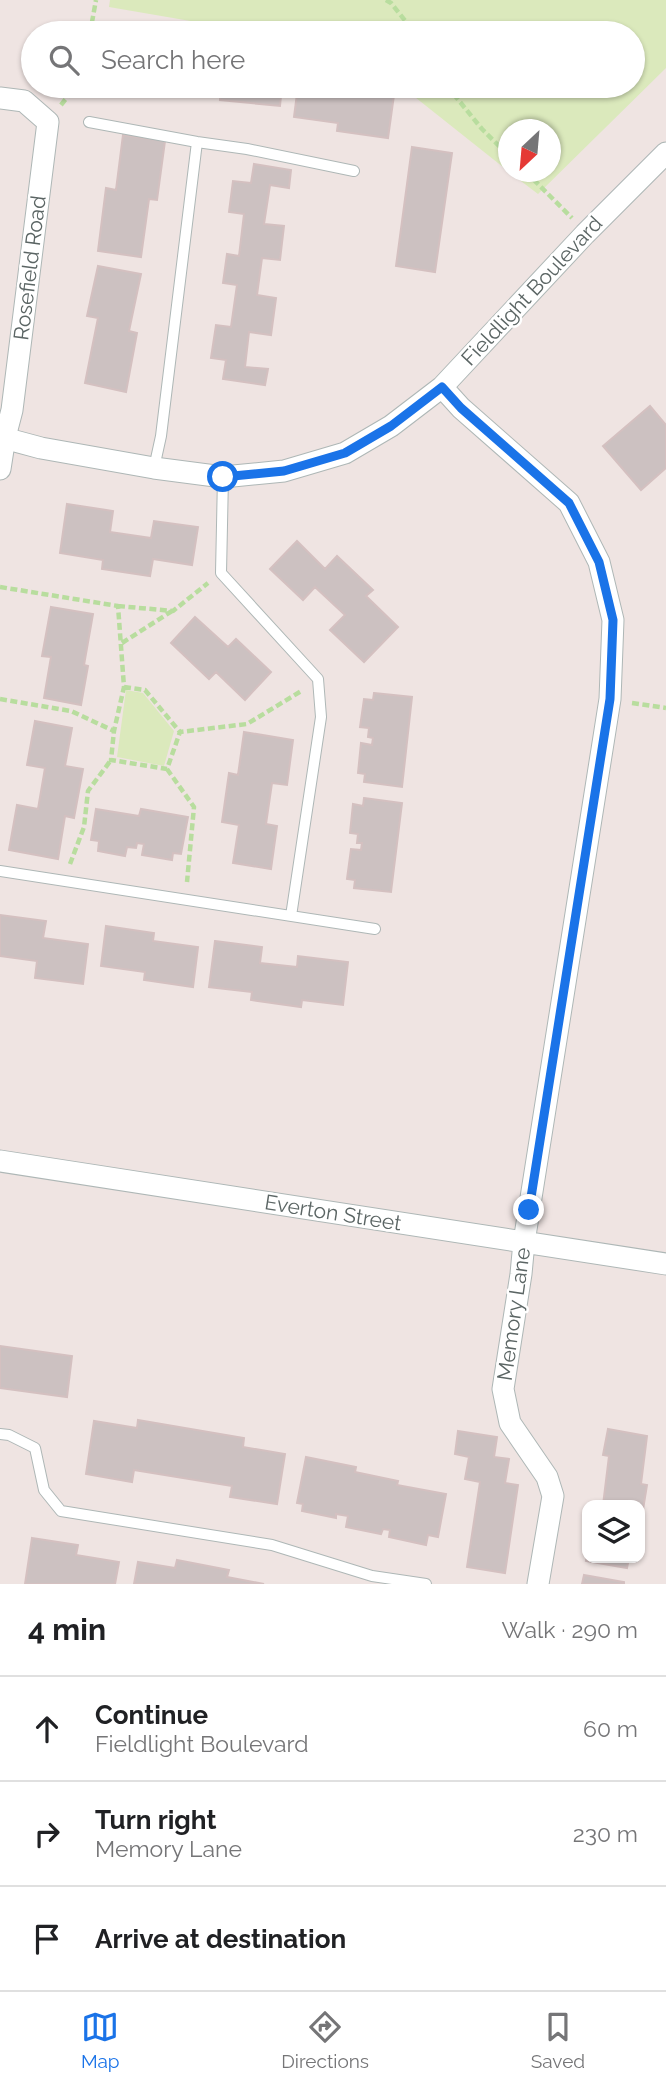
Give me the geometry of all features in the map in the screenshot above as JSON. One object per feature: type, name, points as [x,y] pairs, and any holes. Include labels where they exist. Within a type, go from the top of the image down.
[{"type":"street","name":"Rosefield Road","points":[[0,97],[24,102],[48,122],[12,410],[2,437],[0,469]]},
{"type":"street","name":"Fieldlight Boulevard","points":[[2,437],[41,448],[223,477],[284,471],[345,453],[391,426],[442,387],[585,233],[666,153]]},
{"type":"street","name":"Memory Lane","points":[[442,387],[461,408],[569,503],[599,562],[613,620],[610,699],[503,1389],[510,1423],[547,1477],[553,1496],[538,1584]]},
{"type":"street","name":"Everton Street","points":[[0,1161],[666,1264]]},
{"type":"lane","points":[[89,122],[247,149],[354,172]]},
{"type":"lane","points":[[154,468],[161,436],[197,142]]},
{"type":"lane","points":[[223,477],[221,573],[318,679],[321,717],[291,916]]},
{"type":"lane","points":[[0,871],[375,929]]},
{"type":"lane","points":[[0,1434],[35,1448],[44,1490],[61,1511],[272,1545],[372,1576],[426,1584]]},
{"type":"path","points":[[92,21],[96,0]]},
{"type":"path","points":[[386,0],[405,21]]},
{"type":"path","points":[[457,98],[498,144]]},
{"type":"path","points":[[536,182],[585,233]]},
{"type":"path","points":[[122,643],[173,611],[221,573]]},
{"type":"path","points":[[0,587],[118,606],[173,611]]},
{"type":"path","points":[[64,881],[84,827],[89,791],[111,760],[114,731],[124,687],[118,606]]},
{"type":"path","points":[[180,732],[247,724],[302,692],[318,679]]},
{"type":"path","points":[[124,687],[145,690],[180,732]]},
{"type":"path","points":[[0,699],[71,711],[114,731]]},
{"type":"path","points":[[610,699],[666,708]]},
{"type":"path","points":[[167,769],[180,732]]},
{"type":"path","points":[[111,760],[167,769],[194,807],[186,900]]},
{"type":"green space","points":[[110,0],[666,0],[666,68],[645,89],[645,21],[190,21],[109,7]]},
{"type":"green space","points":[[416,98],[636,98],[561,171],[561,119],[498,119],[498,163]]},
{"type":"green space","points":[[522,182],[550,182],[538,194]]},
{"type":"green space","points":[[126,690],[143,693],[174,731],[164,766],[117,757]]},
{"type":"building","points":[[220,98],[281,98],[280,106]]},
{"type":"building","points":[[296,98],[394,98],[388,138],[337,131],[338,123],[294,117]]},
{"type":"building","points":[[123,135],[165,141],[157,200],[149,199],[141,257],[98,251],[106,188],[116,190]]},
{"type":"building","points":[[412,147],[452,153],[435,272],[396,266]]},
{"type":"building","points":[[254,164],[291,170],[289,188],[270,185],[264,224],[284,226],[280,260],[262,258],[257,295],[276,298],[271,335],[249,332],[245,367],[268,369],[265,385],[223,379],[226,360],[211,358],[216,325],[231,327],[237,285],[223,283],[227,254],[239,256],[244,214],[229,212],[233,181],[251,183]]},
{"type":"building","points":[[98,266],[141,274],[129,331],[137,333],[126,392],[85,383],[98,318],[87,316]]},
{"type":"building","points":[[650,406],[666,425],[666,468],[641,490],[603,446]]},
{"type":"building","points":[[67,504],[113,511],[110,532],[151,538],[154,521],[198,527],[192,565],[153,559],[150,576],[102,569],[103,560],[60,553]]},
{"type":"building","points":[[297,541],[325,569],[337,556],[373,590],[366,596],[398,627],[364,662],[330,630],[345,615],[315,587],[303,600],[270,569]]},
{"type":"building","points":[[51,607],[93,614],[84,665],[88,666],[81,705],[44,698],[51,657],[42,656]]},
{"type":"building","points":[[195,617],[228,647],[236,639],[271,672],[245,700],[216,672],[209,679],[171,643]]},
{"type":"building","points":[[374,693],[412,697],[402,787],[364,782],[365,774],[358,773],[361,743],[372,745],[373,738],[368,737],[369,728],[360,727],[364,699],[373,700]]},
{"type":"building","points":[[35,721],[72,728],[65,766],[83,769],[74,818],[65,816],[58,859],[9,850],[17,805],[38,809],[45,768],[27,765]]},
{"type":"building","points":[[244,732],[293,740],[287,785],[272,783],[266,824],[277,826],[271,869],[233,863],[239,825],[222,822],[229,773],[238,775]]},
{"type":"building","points":[[364,798],[402,803],[391,892],[354,888],[355,880],[347,879],[351,849],[361,850],[362,843],[357,843],[358,834],[350,833],[353,804],[363,806]]},
{"type":"building","points":[[96,809],[139,816],[141,809],[188,817],[181,854],[173,853],[172,860],[142,855],[144,844],[137,843],[136,848],[127,847],[125,856],[98,851],[99,841],[91,840]]},
{"type":"building","points":[[0,915],[46,921],[43,938],[88,944],[83,984],[35,978],[37,961],[0,956]]},
{"type":"building","points":[[106,926],[154,933],[153,941],[198,947],[193,987],[144,980],[145,972],[101,966]]},
{"type":"building","points":[[215,941],[262,947],[260,963],[297,967],[298,956],[348,962],[343,1005],[302,1000],[301,1007],[251,1000],[252,992],[209,987]]},
{"type":"building","points":[[0,1346],[72,1356],[67,1397],[0,1388]]},
{"type":"building","points":[[138,1420],[244,1438],[243,1447],[285,1454],[277,1504],[230,1497],[232,1486],[134,1470],[132,1482],[86,1474],[94,1421],[137,1428]]},
{"type":"building","points":[[608,1429],[647,1436],[641,1484],[647,1485],[645,1500],[604,1500],[609,1456],[603,1455]]},
{"type":"building","points":[[458,1431],[497,1437],[494,1457],[509,1459],[505,1483],[518,1485],[505,1573],[467,1567],[480,1482],[465,1479],[469,1457],[455,1454]]},
{"type":"building","points":[[306,1457],[356,1467],[355,1472],[398,1481],[397,1485],[446,1494],[438,1537],[428,1535],[426,1545],[389,1537],[390,1530],[383,1529],[381,1534],[346,1527],[348,1516],[336,1514],[336,1518],[302,1511],[303,1504],[297,1503]]},
{"type":"building","points":[[32,1538],[78,1545],[76,1555],[119,1562],[115,1584],[25,1584]]},
{"type":"building","points":[[177,1560],[229,1570],[227,1577],[264,1584],[134,1584],[138,1562],[175,1568]]},
{"type":"building","points":[[598,1563],[628,1563],[627,1568]]},
{"type":"building","points":[[584,1575],[624,1582],[624,1584],[582,1584]]},
{"type":"route","points":[[223,477],[284,471],[345,453],[391,426],[442,387],[461,408],[569,503],[599,562],[613,620],[610,699],[529,1210]]}]
